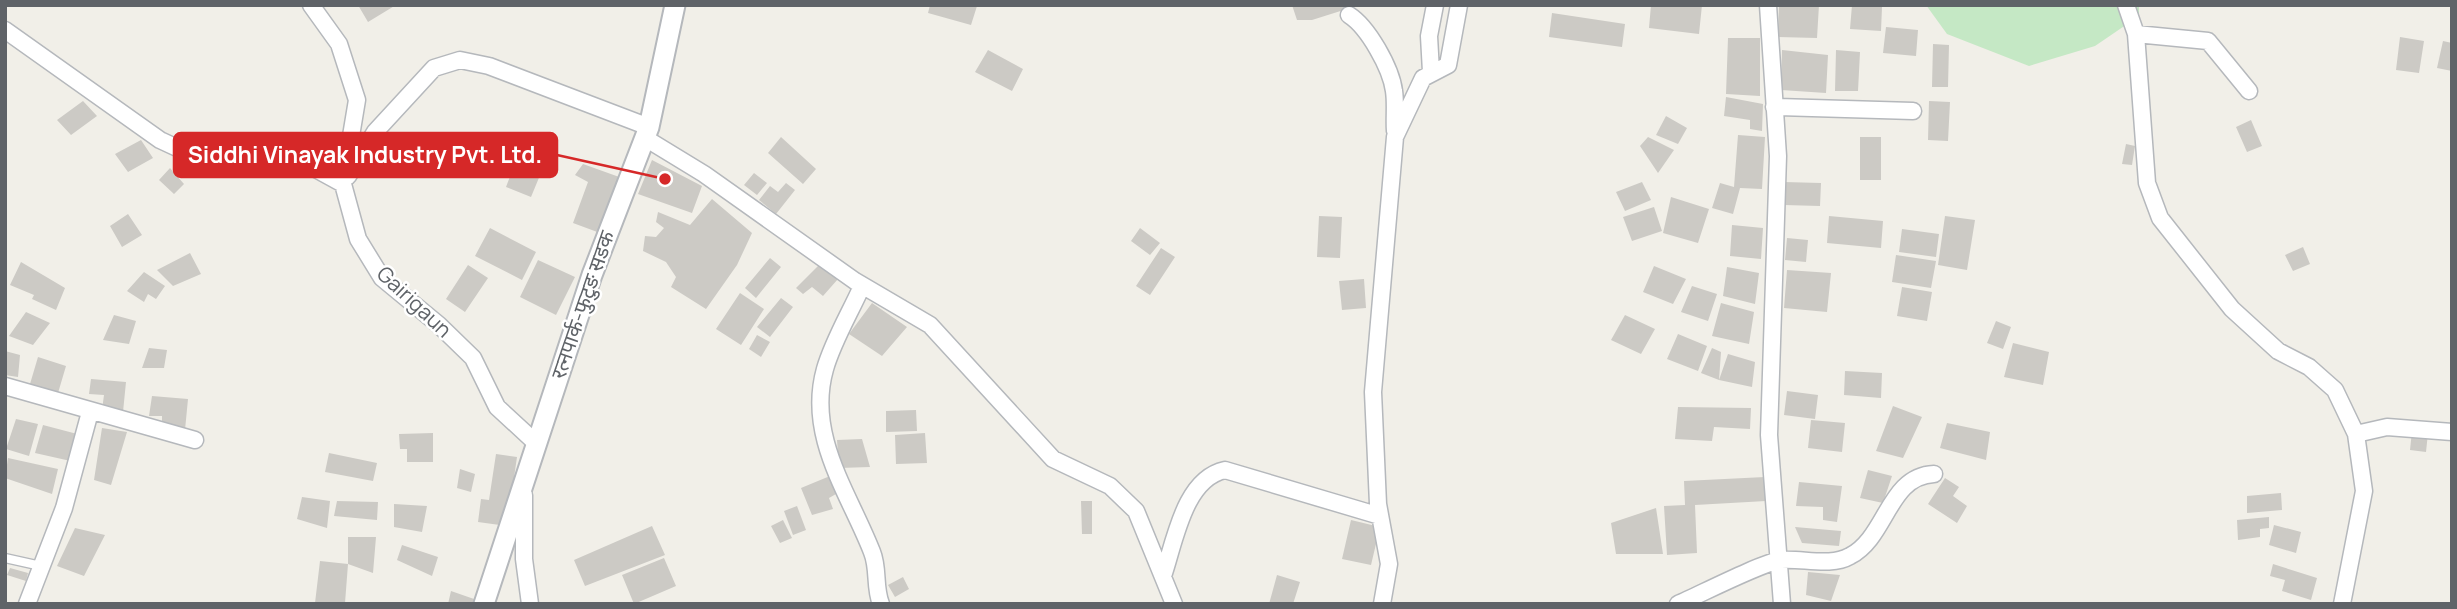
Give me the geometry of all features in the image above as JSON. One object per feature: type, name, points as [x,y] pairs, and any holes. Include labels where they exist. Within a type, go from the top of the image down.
[{"type":"street","points":[[311,5],[339,44],[356,100],[343,184]]},
{"type":"street","name":"रत्नपार्क-फुटुङ सडक","points":[[484,604],[592,275],[647,132],[675,5]]},
{"type":"street","points":[[1431,72],[1429,36],[1435,5]]},
{"type":"street","points":[[1395,136],[1423,78],[1448,65],[1459,5]]},
{"type":"street","points":[[1768,5],[1778,156],[1769,435],[1782,604]]},
{"type":"street","points":[[2126,5],[2136,34],[2147,183],[2160,218],[2232,309],[2278,351],[2309,368],[2335,390],[2356,434],[2364,491],[2342,604]]},
{"type":"street","points":[[1349,15],[1361,22],[1394,88],[1395,136],[1373,392],[1380,516],[1389,564],[1382,604]]},
{"type":"street","points":[[5,30],[160,140],[188,153],[221,159],[272,156],[301,161],[343,184]]},
{"type":"street","points":[[2136,34],[2208,40],[2249,92]]},
{"type":"street","points":[[343,184],[375,132],[435,68],[460,60],[489,66],[647,132],[862,286],[930,326],[1053,459],[1110,486],[1136,511],[1174,604]]},
{"type":"street","points":[[1774,107],[1913,111]]},
{"type":"street","name":"Gairigaun","points":[[343,184],[358,239],[382,278],[439,325],[473,358],[497,407],[536,443]]},
{"type":"street","points":[[862,286],[825,370],[820,412],[828,455],[875,562],[881,604]]},
{"type":"street","points":[[5,386],[195,440]]},
{"type":"street","points":[[27,604],[64,508],[90,412]]},
{"type":"street","points":[[2356,434],[2387,427],[2452,432]]},
{"type":"street","points":[[1163,576],[1191,495],[1213,473],[1225,470],[1380,516]]},
{"type":"street","points":[[1678,604],[1780,560],[1814,561],[1850,557],[1874,533],[1899,490],[1920,474],[1934,474]]},
{"type":"street","points":[[523,480],[524,559],[530,604]]},
{"type":"lane","points":[[5,558],[41,566]]},
{"type":"green space","points":[[1926,5],[2139,5],[2139,16],[2095,46],[2029,66],[1947,34]]},
{"type":"building","points":[[358,5],[396,5],[368,22]]},
{"type":"building","points":[[930,5],[977,6],[971,25],[928,13]]},
{"type":"building","points":[[1292,5],[1349,5],[1350,8],[1312,20],[1297,20]]},
{"type":"building","points":[[1651,5],[1702,5],[1699,34],[1649,28]]},
{"type":"building","points":[[1779,5],[1819,5],[1817,38],[1778,37]]},
{"type":"building","points":[[1852,5],[1882,7],[1881,31],[1850,29]]},
{"type":"building","points":[[1552,13],[1625,24],[1622,47],[1549,37]]},
{"type":"building","points":[[1886,27],[1918,30],[1916,56],[1883,53]]},
{"type":"building","points":[[2400,37],[2424,41],[2419,73],[2396,70]]},
{"type":"building","points":[[1728,38],[1760,38],[1760,96],[1726,94]]},
{"type":"building","points":[[2443,41],[2452,43],[2452,71],[2437,68]]},
{"type":"building","points":[[1933,44],[1949,45],[1948,87],[1932,87]]},
{"type":"building","points":[[988,50],[1023,69],[1012,91],[975,72]]},
{"type":"building","points":[[1782,50],[1828,55],[1826,93],[1781,90]]},
{"type":"building","points":[[1836,50],[1860,52],[1858,91],[1835,91]]},
{"type":"building","points":[[1726,97],[1763,104],[1762,131],[1750,129],[1750,120],[1724,116]]},
{"type":"building","points":[[83,101],[97,116],[71,135],[57,120]]},
{"type":"building","points":[[1929,101],[1950,102],[1948,141],[1928,140]]},
{"type":"building","points":[[1666,116],[1687,128],[1678,144],[1656,135]]},
{"type":"building","points":[[2251,120],[2262,146],[2247,152],[2236,127]]},
{"type":"building","points":[[1738,135],[1765,137],[1762,189],[1740,188],[1733,214],[1712,208],[1720,183],[1734,187]]},
{"type":"building","points":[[781,137],[816,169],[803,184],[768,153]]},
{"type":"building","points":[[1648,137],[1674,150],[1658,173],[1640,146]]},
{"type":"building","points":[[1860,137],[1881,137],[1881,180],[1860,180]]},
{"type":"building","points":[[141,140],[153,158],[128,172],[115,154]]},
{"type":"building","points":[[2126,144],[2135,146],[2132,165],[2122,164]]},
{"type":"building","points":[[517,158],[543,168],[531,197],[506,187]]},
{"type":"building","points":[[652,160],[702,186],[692,213],[638,194]]},
{"type":"building","points":[[583,164],[622,178],[600,233],[573,223],[588,182],[575,175]]},
{"type":"building","points":[[170,168],[184,184],[174,194],[159,180]]},
{"type":"building","points":[[754,173],[767,183],[757,195],[744,185]]},
{"type":"building","points":[[1642,182],[1651,200],[1625,211],[1616,192]]},
{"type":"building","points":[[1784,182],[1821,183],[1820,206],[1784,205]]},
{"type":"building","points":[[786,183],[795,190],[776,214],[759,200],[770,186],[778,192]]},
{"type":"building","points":[[1671,197],[1709,209],[1698,243],[1663,233]]},
{"type":"building","points":[[712,199],[752,233],[737,265],[706,309],[671,287],[676,277],[666,262],[643,251],[645,236],[656,237],[664,228],[656,222],[658,212],[690,225]]},
{"type":"building","points":[[1654,207],[1662,231],[1632,241],[1623,217]]},
{"type":"building","points":[[128,214],[142,235],[122,247],[110,226]]},
{"type":"building","points":[[1319,216],[1342,217],[1340,258],[1317,257]]},
{"type":"building","points":[[1829,216],[1883,221],[1881,248],[1827,243]]},
{"type":"building","points":[[1945,216],[1975,220],[1967,270],[1938,265]]},
{"type":"building","points":[[1732,225],[1763,228],[1761,259],[1730,256]]},
{"type":"building","points":[[490,228],[536,252],[522,280],[475,256]]},
{"type":"building","points":[[1140,228],[1160,243],[1150,255],[1131,241]]},
{"type":"building","points":[[1902,229],[1939,234],[1936,257],[1899,252]]},
{"type":"building","points":[[1787,238],[1808,240],[1806,262],[1785,260]]},
{"type":"building","points":[[2303,247],[2310,264],[2293,271],[2285,255]]},
{"type":"building","points":[[1161,248],[1175,257],[1150,295],[1136,286]]},
{"type":"building","points":[[190,253],[201,274],[173,286],[157,270]]},
{"type":"building","points":[[1896,255],[1936,261],[1931,288],[1892,282]]},
{"type":"building","points":[[770,258],[781,267],[756,298],[745,288]]},
{"type":"building","points":[[538,260],[575,277],[556,315],[520,297]]},
{"type":"building","points":[[21,262],[65,288],[56,310],[32,299],[34,295],[10,285]]},
{"type":"building","points":[[820,264],[838,279],[823,296],[812,287],[803,294],[796,288]]},
{"type":"building","points":[[468,265],[488,278],[465,312],[446,299]]},
{"type":"building","points":[[1654,266],[1686,279],[1673,304],[1643,292]]},
{"type":"building","points":[[1727,267],[1759,273],[1755,304],[1723,296]]},
{"type":"building","points":[[1787,270],[1831,273],[1827,312],[1784,308]]},
{"type":"building","points":[[144,272],[165,286],[156,299],[148,294],[144,302],[127,291]]},
{"type":"building","points":[[1364,279],[1366,308],[1342,310],[1339,281]]},
{"type":"building","points":[[1692,286],[1717,294],[1708,321],[1681,312]]},
{"type":"building","points":[[1902,287],[1932,292],[1927,321],[1897,316]]},
{"type":"building","points":[[740,293],[764,309],[741,345],[716,329]]},
{"type":"building","points":[[781,298],[793,307],[770,337],[757,327]]},
{"type":"building","points":[[872,303],[907,327],[882,356],[849,334]]},
{"type":"building","points":[[1721,303],[1754,312],[1749,344],[1712,336]]},
{"type":"building","points":[[26,312],[50,323],[33,345],[9,336]]},
{"type":"building","points":[[114,315],[136,321],[129,344],[103,340]]},
{"type":"building","points":[[1625,315],[1655,329],[1641,354],[1611,340]]},
{"type":"building","points":[[1996,321],[2011,327],[2003,349],[1987,343]]},
{"type":"building","points":[[1678,334],[1707,346],[1698,371],[1667,359]]},
{"type":"building","points":[[757,335],[770,342],[761,357],[749,349]]},
{"type":"building","points":[[2013,343],[2049,352],[2043,385],[2004,377]]},
{"type":"building","points":[[149,348],[167,350],[164,368],[142,368]]},
{"type":"building","points":[[1712,348],[1721,352],[1719,380],[1701,373]]},
{"type":"building","points":[[5,351],[20,355],[18,377],[5,375]]},
{"type":"building","points":[[1728,354],[1755,362],[1752,387],[1719,380]]},
{"type":"building","points":[[38,357],[66,366],[58,393],[30,384]]},
{"type":"building","points":[[1845,371],[1882,373],[1881,398],[1844,395]]},
{"type":"building","points":[[91,379],[126,382],[123,412],[102,410],[104,395],[89,394]]},
{"type":"building","points":[[1787,391],[1818,395],[1815,419],[1784,415]]},
{"type":"building","points":[[152,396],[188,399],[185,430],[162,424],[162,416],[149,416]]},
{"type":"building","points":[[1893,406],[1922,417],[1903,458],[1876,451]]},
{"type":"building","points":[[1678,407],[1751,408],[1750,429],[1714,427],[1712,441],[1675,439]]},
{"type":"building","points":[[916,410],[917,431],[886,432],[886,411]]},
{"type":"building","points":[[16,419],[38,424],[29,456],[6,449]]},
{"type":"building","points":[[1811,420],[1845,423],[1842,452],[1808,448]]},
{"type":"building","points":[[1947,423],[1990,432],[1986,460],[1940,448]]},
{"type":"building","points":[[43,425],[81,435],[75,462],[35,453]]},
{"type":"building","points":[[102,428],[127,432],[111,485],[94,480]]},
{"type":"building","points":[[2412,431],[2428,433],[2426,452],[2410,450]]},
{"type":"building","points":[[433,433],[433,462],[407,462],[407,449],[400,449],[399,434]]},
{"type":"building","points":[[925,433],[927,463],[896,464],[895,435]]},
{"type":"building","points":[[862,439],[870,467],[839,468],[837,440]]},
{"type":"building","points":[[329,453],[377,463],[373,481],[325,472]]},
{"type":"building","points":[[496,454],[517,457],[507,526],[478,522],[481,499],[489,500]]},
{"type":"building","points":[[8,458],[58,469],[52,494],[5,478]]},
{"type":"building","points":[[460,469],[475,474],[471,492],[457,488]]},
{"type":"building","points":[[1868,470],[1892,476],[1883,503],[1860,498]]},
{"type":"building","points":[[830,476],[836,494],[829,498],[833,509],[812,515],[801,488]]},
{"type":"building","points":[[1765,477],[1766,501],[1695,505],[1697,553],[1667,555],[1664,506],[1685,505],[1684,481]]},
{"type":"building","points":[[1945,478],[1959,487],[1953,496],[1967,506],[1957,523],[1928,504]]},
{"type":"building","points":[[1799,482],[1842,486],[1837,522],[1823,520],[1823,507],[1796,506]]},
{"type":"building","points":[[2281,493],[2282,510],[2247,513],[2247,496]]},
{"type":"building","points":[[302,497],[330,501],[327,528],[297,519]]},
{"type":"building","points":[[337,501],[378,502],[377,520],[334,516]]},
{"type":"building","points":[[1081,501],[1092,501],[1092,534],[1082,534]]},
{"type":"building","points":[[394,504],[427,506],[422,532],[394,527]]},
{"type":"building","points":[[797,506],[806,530],[793,535],[784,511]]},
{"type":"building","points":[[1656,508],[1663,554],[1616,554],[1611,523]]},
{"type":"building","points":[[2269,517],[2269,528],[2260,529],[2260,537],[2238,540],[2237,520]]},
{"type":"building","points":[[783,520],[792,538],[780,543],[771,526]]},
{"type":"building","points":[[1351,520],[1380,527],[1371,565],[1342,559]]},
{"type":"building","points":[[2274,525],[2301,532],[2296,553],[2269,545]]},
{"type":"building","points":[[652,526],[665,555],[585,586],[574,560]]},
{"type":"building","points":[[1795,527],[1841,531],[1839,546],[1802,543]]},
{"type":"building","points":[[75,528],[105,535],[84,576],[57,566]]},
{"type":"building","points":[[348,537],[376,537],[373,573],[348,564]]},
{"type":"building","points":[[402,545],[438,557],[432,576],[397,560]]},
{"type":"building","points":[[664,558],[676,586],[634,604],[622,575]]},
{"type":"building","points":[[320,561],[348,564],[345,603],[315,603]]},
{"type":"building","points":[[2273,564],[2317,578],[2311,600],[2282,591],[2285,580],[2270,576]]},
{"type":"building","points":[[10,568],[28,573],[26,581],[7,575]]},
{"type":"building","points":[[1808,572],[1840,575],[1831,601],[1806,595]]},
{"type":"building","points":[[1277,575],[1300,582],[1293,604],[1269,604]]},
{"type":"building","points":[[903,577],[909,589],[895,597],[888,585]]},
{"type":"building","points":[[451,591],[474,599],[473,604],[448,604]]},
{"type":"place","name":"Siddhi Vinayak Industry Pvt. Ltd.","points":[[665,179]]}]
